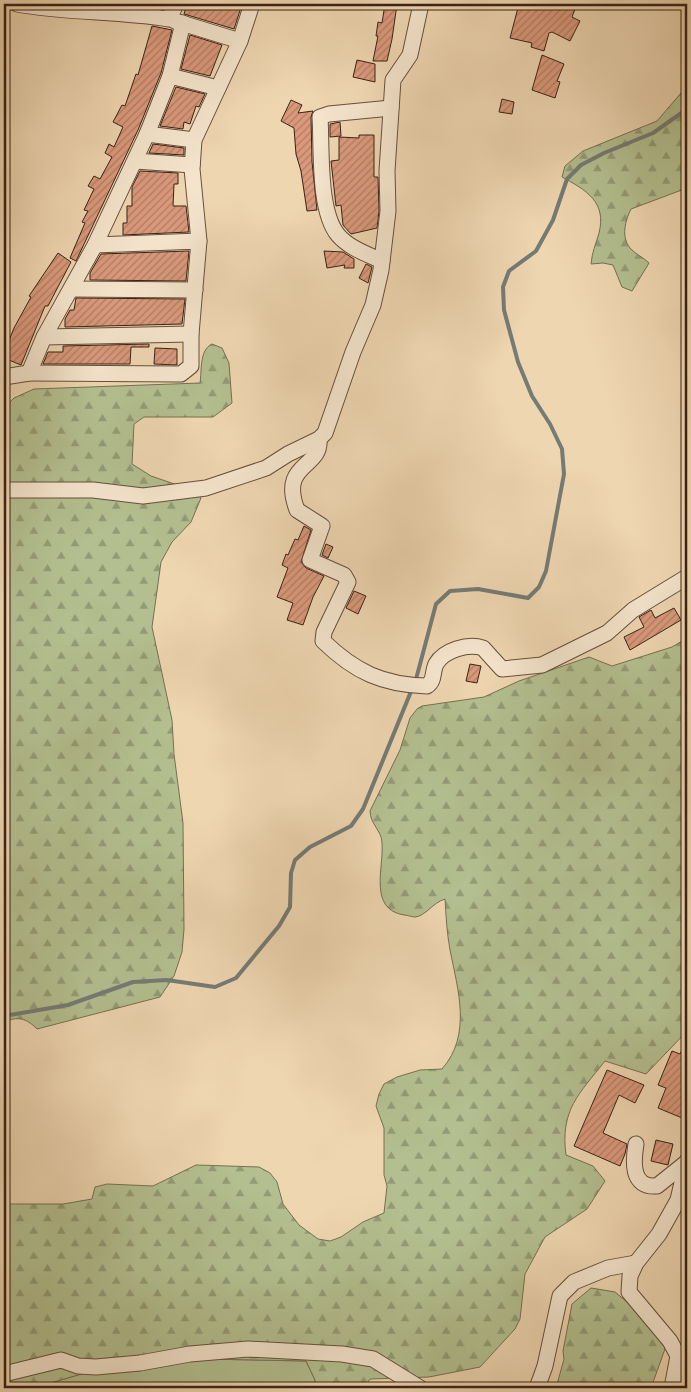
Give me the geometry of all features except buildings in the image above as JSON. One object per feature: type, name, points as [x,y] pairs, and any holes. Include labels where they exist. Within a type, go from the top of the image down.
[{"type":"street","points":[[17,4],[46,7],[144,9],[240,41]]},
{"type":"street","points":[[29,374],[44,337],[94,245],[147,134],[170,76],[176,4]]},
{"type":"street","points":[[4,377],[29,374],[181,374],[191,366],[190,334],[199,241],[192,165],[194,140],[240,41],[252,4]]},
{"type":"street","points":[[4,490],[93,490],[143,496],[206,488],[266,468],[325,434],[353,352],[373,305],[382,261],[388,211],[387,171],[393,80],[410,55],[421,4]]},
{"type":"street","points":[[170,76],[218,88]]},
{"type":"street","points":[[382,261],[358,251],[339,236],[331,222],[326,204],[320,117],[329,114],[391,108]]},
{"type":"street","points":[[147,134],[194,140]]},
{"type":"street","points":[[134,161],[192,165]]},
{"type":"street","points":[[94,245],[199,241]]},
{"type":"street","points":[[71,288],[195,290]]},
{"type":"street","points":[[44,337],[190,334]]},
{"type":"street","points":[[319,439],[317,453],[299,470],[292,485],[297,510],[322,526],[310,560],[344,575],[348,582],[324,632],[323,641],[368,674],[389,683],[406,686],[427,686],[432,681],[435,666],[440,660],[464,645],[483,648],[500,667],[506,670],[542,665],[607,634],[633,610],[687,578]]},
{"type":"street","points":[[636,1144],[633,1166],[635,1173],[646,1184],[657,1186],[687,1162]]},
{"type":"street","points":[[672,1388],[678,1356],[670,1341],[629,1292],[630,1276],[636,1263],[659,1234],[678,1200],[687,1162]]},
{"type":"street","points":[[537,1388],[545,1366],[560,1296],[574,1282],[608,1268],[636,1263]]},
{"type":"street","points":[[4,1374],[61,1360],[78,1366],[96,1367],[140,1363],[190,1354],[248,1349],[342,1354],[373,1359],[420,1388]]},
{"type":"green space","points":[[687,86],[687,188],[631,209],[626,224],[627,244],[649,263],[632,291],[622,287],[613,265],[603,263],[591,264],[601,222],[600,213],[593,198],[562,177],[565,166],[583,151],[657,121]]},
{"type":"green space","points":[[212,344],[222,348],[229,363],[232,403],[213,417],[144,417],[134,424],[132,464],[151,476],[192,490],[201,498],[191,522],[172,542],[161,562],[152,627],[172,720],[174,754],[183,823],[184,929],[182,952],[174,976],[160,997],[37,1029],[22,1019],[4,1022],[4,408],[14,398],[34,389],[200,383],[203,356]]},
{"type":"green space","points":[[687,638],[687,1031],[646,1074],[605,1061],[580,1093],[569,1114],[566,1126],[566,1155],[593,1166],[605,1181],[587,1209],[545,1237],[525,1274],[520,1319],[515,1329],[480,1367],[429,1377],[370,1379],[364,1388],[315,1388],[315,1380],[306,1361],[204,1359],[95,1370],[47,1384],[45,1388],[4,1388],[4,1204],[63,1204],[92,1199],[95,1187],[107,1184],[153,1186],[196,1165],[259,1167],[270,1173],[277,1182],[283,1204],[299,1225],[318,1239],[330,1241],[341,1237],[363,1222],[384,1213],[387,1186],[384,1175],[384,1128],[376,1106],[379,1094],[384,1084],[397,1077],[420,1070],[442,1069],[451,1056],[457,1042],[460,1027],[459,996],[449,944],[445,899],[436,903],[419,916],[404,915],[393,911],[386,905],[380,886],[381,839],[370,811],[400,750],[410,718],[422,706],[484,697],[519,681],[589,657],[612,666],[672,647]]},
{"type":"green space","points":[[591,1288],[615,1292],[633,1307],[666,1346],[651,1388],[556,1388],[564,1359],[563,1351],[572,1304]]},
{"type":"green space","points":[[204,1359],[306,1361],[315,1380],[315,1388],[45,1388],[47,1384],[95,1370]]},
{"type":"waterway","points":[[415,683],[436,604],[450,591],[478,589],[528,598],[539,587],[546,571],[564,474],[562,449],[550,424],[532,396],[518,362],[504,310],[503,287],[509,271],[536,251],[553,220],[567,179],[581,165],[604,153],[653,133],[687,109]]},
{"type":"waterway","points":[[4,1016],[68,1005],[133,982],[167,980],[215,987],[236,978],[279,926],[290,907],[291,873],[295,860],[310,847],[351,826],[363,809],[412,689]]}]
